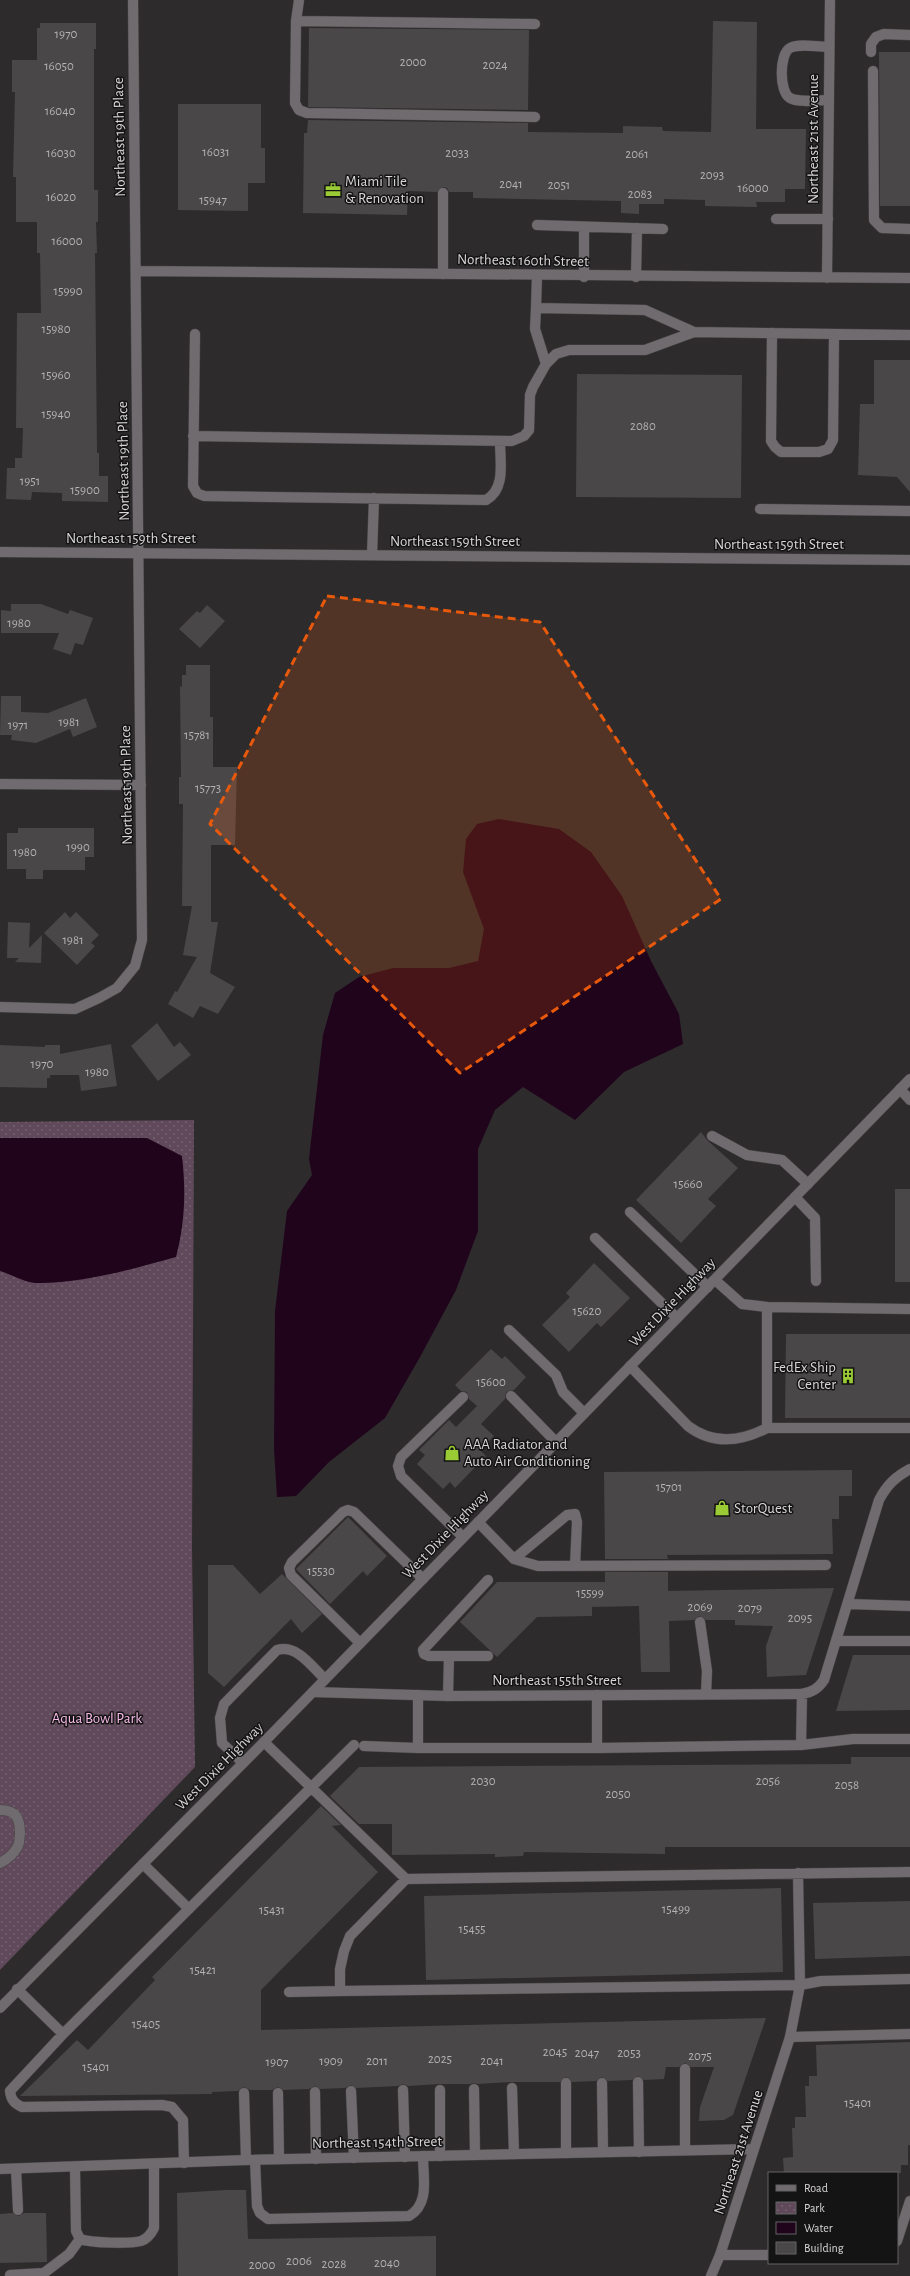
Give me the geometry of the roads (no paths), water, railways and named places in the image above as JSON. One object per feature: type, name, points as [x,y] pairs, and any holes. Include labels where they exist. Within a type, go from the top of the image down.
[{"type":"street","name":"Northeast 19th Place","points":[[0,1007],[76,1009],[117,988],[136,966],[142,940],[133,0]]},
{"type":"street","points":[[299,0],[296,21],[295,103],[299,110],[307,113],[535,117]]},
{"type":"street","name":"Northeast 21st Avenue","points":[[827,278],[828,47],[830,0]]},
{"type":"street","points":[[296,21],[535,24]]},
{"type":"street","points":[[871,52],[872,44],[876,37],[884,34],[910,35]]},
{"type":"street","points":[[828,47],[792,47],[787,50],[783,56],[783,88],[786,95],[792,99],[828,100]]},
{"type":"street","points":[[873,71],[874,220],[882,228],[910,229]]},
{"type":"street","points":[[442,193],[442,274]]},
{"type":"street","points":[[776,219],[828,219]]},
{"type":"street","points":[[537,225],[662,229]]},
{"type":"street","points":[[584,227],[584,277]]},
{"type":"street","points":[[636,277],[637,228]]},
{"type":"street","name":"Northeast 160th Street","points":[[136,271],[537,275],[584,277],[910,278]]},
{"type":"street","points":[[537,275],[535,329],[546,364]]},
{"type":"street","points":[[536,308],[645,310],[694,332]]},
{"type":"street","points":[[194,436],[512,441],[524,436],[530,430],[530,395],[546,364],[556,354],[569,350],[645,350],[694,332],[910,335]]},
{"type":"street","points":[[772,333],[771,441],[781,452],[819,452],[828,449],[833,440],[834,335]]},
{"type":"street","points":[[194,334],[193,486],[197,493],[204,496],[486,500],[494,496],[500,487],[500,442]]},
{"type":"street","points":[[372,555],[374,498]]},
{"type":"street","points":[[760,509],[910,511]]},
{"type":"street","name":"Northeast 159th Street","points":[[0,552],[910,560]]},
{"type":"street","points":[[0,784],[141,785]]},
{"type":"street","name":"West Dixie Highway","points":[[0,2008],[17,1989],[244,1763],[910,1079]]},
{"type":"street","points":[[900,1089],[910,1100]]},
{"type":"street","points":[[712,1136],[747,1155],[782,1160],[808,1184]]},
{"type":"street","points":[[795,1197],[814,1218],[816,1281]]},
{"type":"street","points":[[630,1212],[711,1283],[742,1304],[767,1308],[910,1309]]},
{"type":"street","points":[[595,1238],[677,1318]]},
{"type":"street","points":[[767,1308],[767,1428]]},
{"type":"street","points":[[509,1330],[556,1375],[563,1392],[584,1413]]},
{"type":"street","points":[[630,1366],[688,1426],[698,1434],[710,1439],[739,1438],[753,1435],[767,1428],[910,1428]]},
{"type":"street","points":[[511,1396],[556,1442]]},
{"type":"street","points":[[463,1397],[401,1457],[398,1466],[401,1476],[463,1537]]},
{"type":"street","points":[[801,1745],[802,1694],[819,1687],[824,1680],[849,1604],[879,1500],[887,1486],[896,1476],[910,1469]]},
{"type":"street","points":[[360,1643],[291,1574],[289,1568],[292,1562],[343,1512],[348,1510],[354,1512],[423,1578]]},
{"type":"street","points":[[514,1559],[561,1519],[567,1515],[574,1514],[577,1522],[575,1566]]},
{"type":"street","points":[[478,1522],[514,1559],[538,1566],[826,1565]]},
{"type":"street","points":[[488,1580],[423,1650],[424,1654],[429,1656],[488,1656]]},
{"type":"street","points":[[849,1604],[910,1606]]},
{"type":"street","points":[[700,1622],[707,1671],[706,1694]]},
{"type":"street","points":[[837,1641],[910,1641]]},
{"type":"street","points":[[244,1763],[222,1743],[220,1718],[224,1704],[277,1650],[282,1648],[289,1649],[303,1658],[325,1679]]},
{"type":"street","points":[[448,1696],[449,1656]]},
{"type":"street","name":"Northeast 155th Street","points":[[313,1692],[448,1696],[802,1694]]},
{"type":"street","points":[[418,1695],[418,1748]]},
{"type":"street","points":[[597,1695],[597,1748]]},
{"type":"street","points":[[184,2163],[183,2120],[172,2107],[162,2105],[22,2107],[10,2098],[10,2091],[63,2034],[310,1789],[359,1745],[418,1748],[597,1748],[801,1745],[853,1739],[910,1739]]},
{"type":"street","points":[[264,1742],[310,1789],[406,1879],[910,1872]]},
{"type":"street","points":[[0,1810],[8,1810],[16,1814],[20,1821],[20,1829],[19,1844],[14,1852],[0,1863]]},
{"type":"street","points":[[143,1864],[189,1909]]},
{"type":"street","name":"Northeast 21st Avenue","points":[[711,2276],[720,2255],[790,2037],[800,1985],[798,1873]]},
{"type":"street","points":[[340,1991],[340,1969],[344,1951],[350,1936],[406,1879]]},
{"type":"street","points":[[289,1992],[800,1985],[821,1981],[910,1979]]},
{"type":"street","points":[[17,1989],[63,2034]]},
{"type":"street","points":[[790,2037],[910,2034]]},
{"type":"street","points":[[685,2069],[685,2150]]},
{"type":"street","points":[[638,2082],[639,2152]]},
{"type":"street","points":[[566,2083],[566,2153]]},
{"type":"street","points":[[602,2083],[603,2152]]},
{"type":"street","points":[[512,2088],[514,2154]]},
{"type":"street","points":[[474,2089],[475,2155]]},
{"type":"street","points":[[403,2090],[405,2157]]},
{"type":"street","points":[[440,2090],[440,2156]]},
{"type":"street","points":[[351,2091],[354,2158]]},
{"type":"street","points":[[278,2092],[279,2159]]},
{"type":"street","points":[[315,2092],[316,2159]]},
{"type":"street","points":[[244,2094],[257,2206],[260,2213],[268,2219],[409,2216],[416,2212],[424,2198],[423,2156]]},
{"type":"street","name":"Northeast 154th Street","points":[[0,2169],[279,2159],[754,2149]]},
{"type":"street","points":[[75,2167],[76,2231],[80,2239],[89,2242],[140,2241],[149,2236],[154,2228],[154,2164]]},
{"type":"street","points":[[16,2169],[18,2210]]},
{"type":"street","points":[[898,2238],[910,2201]]},
{"type":"street","points":[[10,2274],[44,2273],[70,2254],[80,2239]]},
{"type":"street","points":[[720,2255],[768,2255]]},
{"type":"water","points":[[499,819],[559,829],[591,852],[622,896],[651,961],[679,1014],[683,1044],[624,1072],[575,1120],[523,1087],[495,1110],[478,1149],[478,1231],[456,1290],[420,1357],[385,1418],[329,1462],[296,1496],[277,1497],[274,1449],[275,1311],[287,1211],[312,1175],[309,1159],[323,1035],[335,993],[359,977],[393,968],[449,968],[478,961],[484,929],[463,872],[466,839],[477,824]]},
{"type":"water","points":[[0,1138],[147,1138],[182,1156],[184,1207],[176,1257],[106,1275],[52,1283],[35,1283],[22,1280],[0,1271]]},
{"type":"place","name":"Miami Tile & Renovation","points":[[333,190]]},
{"type":"place","name":"FedEx Ship Center","points":[[848,1376]]},
{"type":"place","name":"AAA Radiator and Auto Air Conditioning","points":[[452,1453]]},
{"type":"place","name":"StorQuest","points":[[722,1508]]},
{"type":"park label","name":"Aqua Bowl Park","points":[[97,1718]]}]
